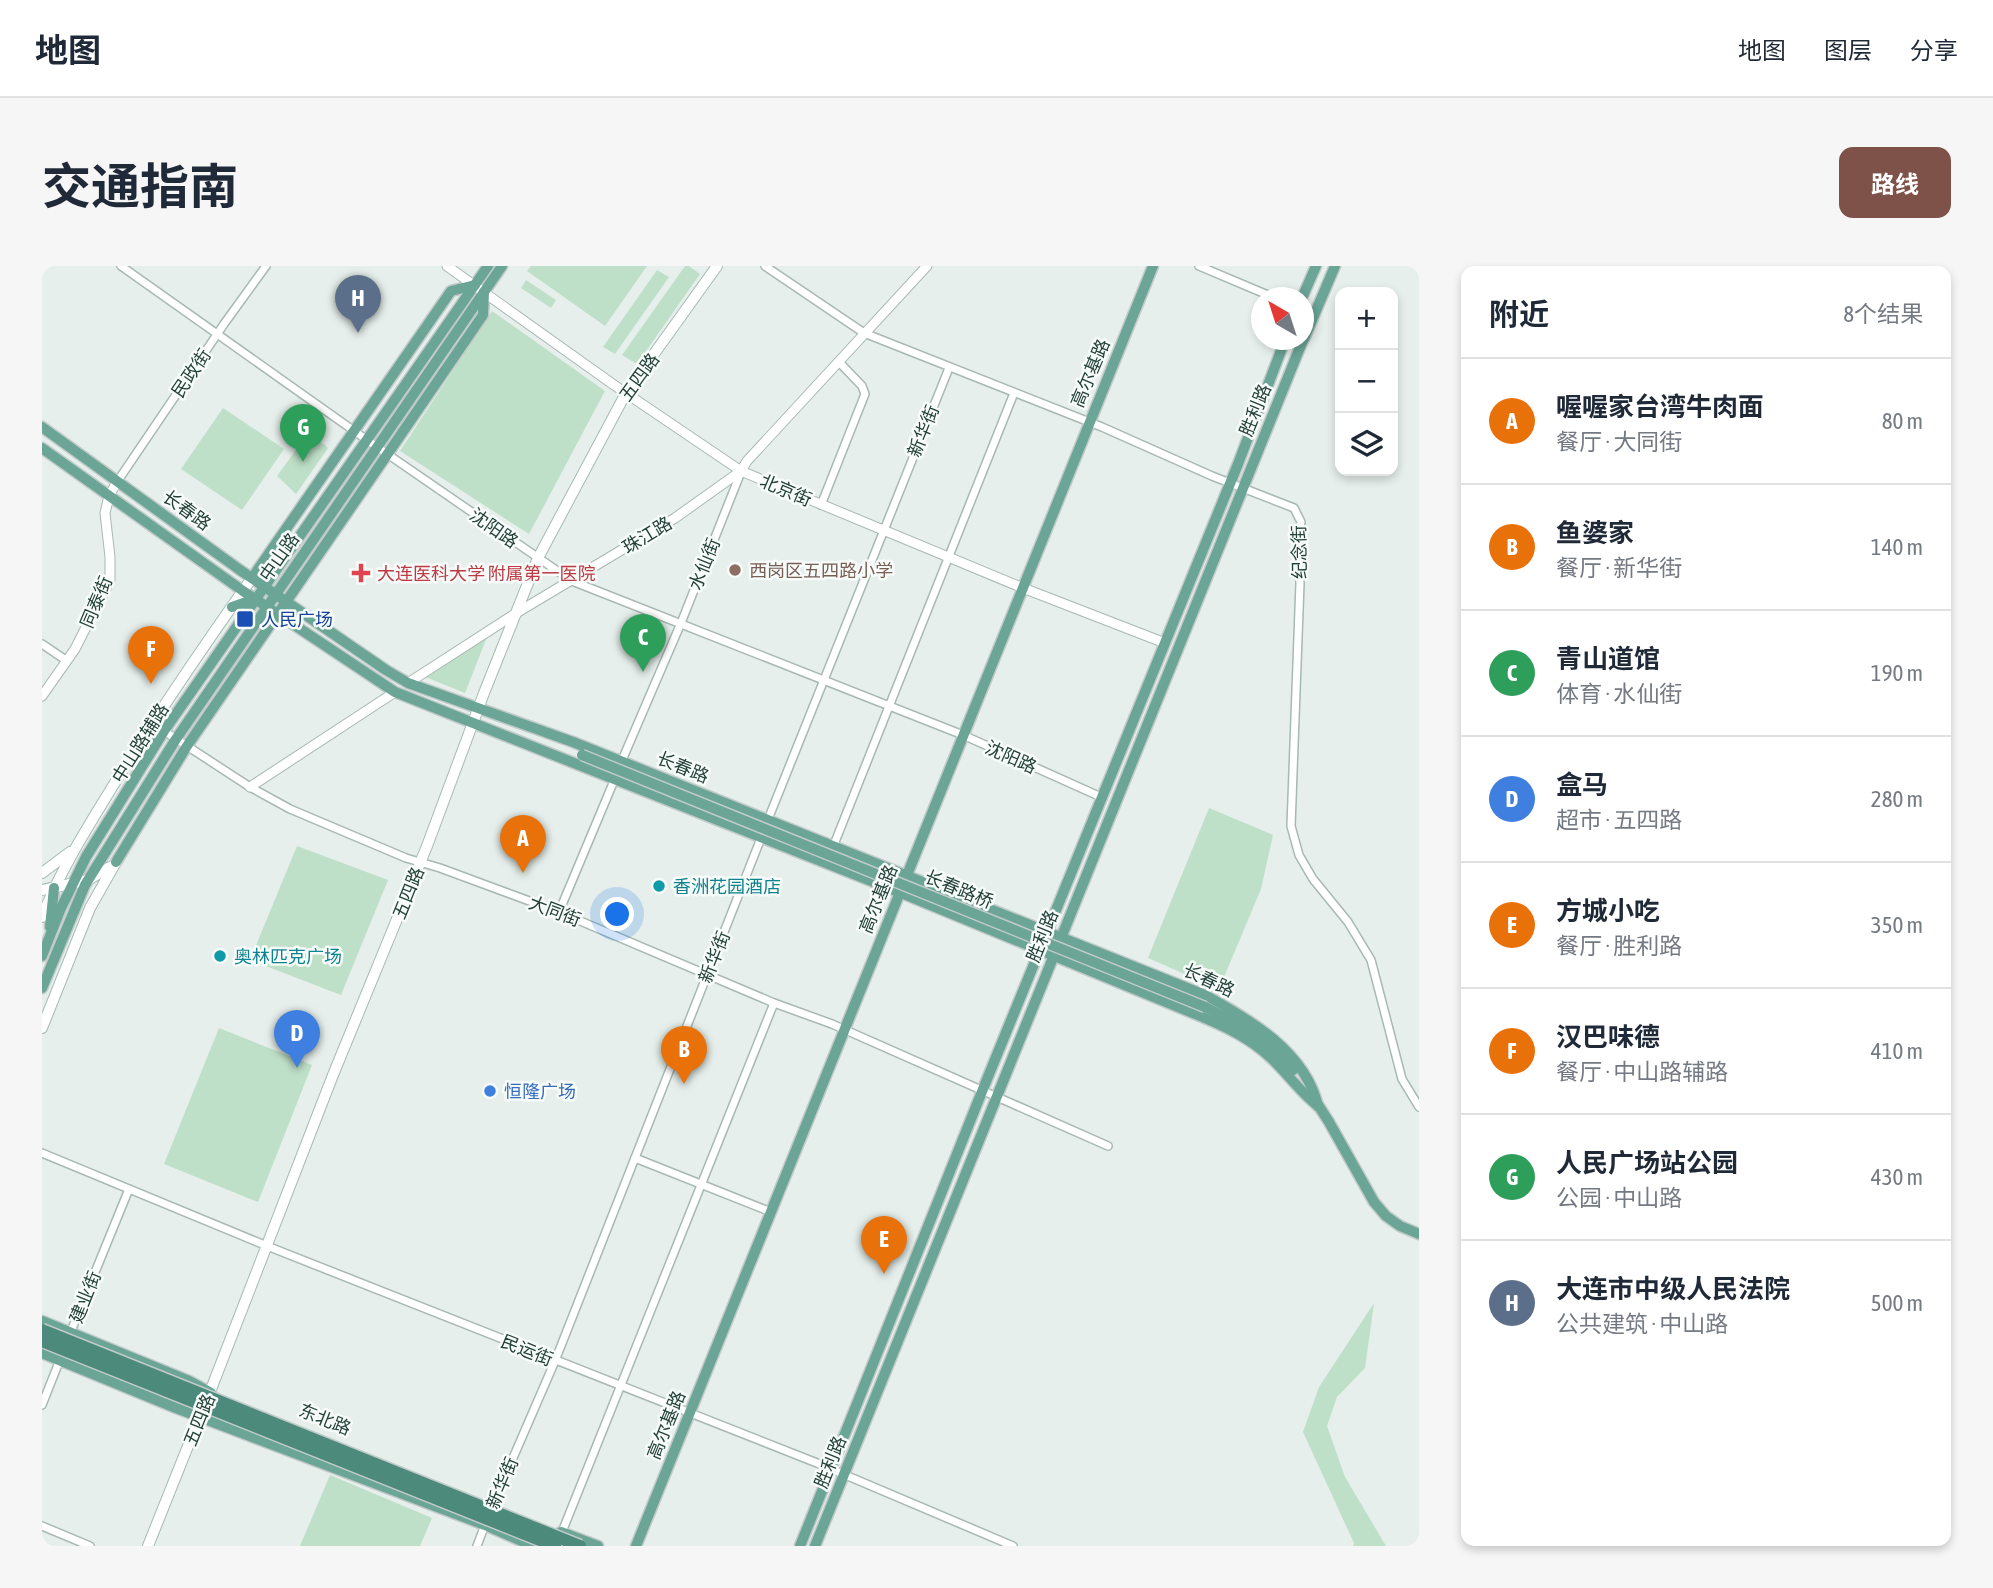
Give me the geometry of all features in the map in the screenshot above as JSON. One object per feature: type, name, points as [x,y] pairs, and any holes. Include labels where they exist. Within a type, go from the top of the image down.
[{"type":"highway","name":"东北路","points":[[42,1330],[580,1546]]},
{"type":"highway","name":"东北路","points":[[42,1341],[555,1546]]},
{"type":"main road","name":"中山路","points":[[42,956],[86,857],[164,731],[367,440],[480,289],[502,266]]},
{"type":"main road","name":"五四路","points":[[148,1546],[332,1074],[420,862],[538,558],[626,394],[717,266]]},
{"type":"main road","name":"高尔基路","points":[[636,1546],[1153,266]]},
{"type":"main road","points":[[1307,287],[1316,266]]},
{"type":"main road","name":"胜利路","points":[[1314,314],[1335,266]]},
{"type":"main road","name":"中山路","points":[[42,988],[88,880],[176,739],[377,447],[480,289],[486,268]]},
{"type":"main road","points":[[42,1028],[90,908],[116,862],[187,746],[483,315],[480,289],[450,291],[252,578]]},
{"type":"main road","name":"胜利路","points":[[800,1546],[1230,483],[1281,350]]},
{"type":"main road","name":"胜利路","points":[[815,1546],[1298,350]]},
{"type":"main road","name":"长春路","points":[[42,428],[252,578],[408,683],[622,762],[1207,996],[1248,1019],[1280,1045],[1310,1083],[1318,1105]]},
{"type":"main road","name":"长春路","points":[[42,448],[243,591],[395,692],[899,892],[1239,1033],[1271,1058],[1307,1098],[1318,1105]]},
{"type":"main road","name":"中山路辅路","points":[[42,916],[48,889],[149,726],[252,578]]},
{"type":"main road","points":[[232,607],[255,599]]},
{"type":"main road","points":[[267,607],[267,629]]},
{"type":"main road","points":[[543,732],[582,755]]},
{"type":"main road","points":[[537,747],[582,755]]},
{"type":"main road","name":"长春路桥","points":[[582,755],[1205,1007]]},
{"type":"main road","points":[[42,873],[64,859],[77,844]]},
{"type":"main road","points":[[48,940],[48,889],[88,880],[116,862]]},
{"type":"main road","name":"长春路","points":[[1205,1007],[1237,1023],[1264,1042],[1290,1066],[1318,1105],[1374,1202],[1386,1216],[1400,1226],[1419,1234]]},
{"type":"main road","name":"东北路","points":[[42,1321],[210,1392],[598,1546]]},
{"type":"main road","points":[[42,1353],[533,1546]]},
{"type":"street","name":"沈阳路","points":[[121,266],[353,431],[572,580],[963,736],[1101,797]]},
{"type":"street","name":"民政街","points":[[117,482],[266,266]]},
{"type":"street","name":"北京街","points":[[447,266],[626,394],[741,471],[1023,588],[1165,643]]},
{"type":"street","name":"纪念街","points":[[765,266],[864,333],[1294,508],[1301,522],[1297,538],[1300,583],[1291,826],[1299,855],[1306,867],[1348,922],[1371,960],[1402,1079],[1419,1107]]},
{"type":"street","name":"水仙街","points":[[559,912],[681,624],[741,471],[747,461],[927,266]]},
{"type":"street","points":[[1199,266],[1251,288]]},
{"type":"street","points":[[460,275],[486,268]]},
{"type":"street","points":[[483,315],[501,304]]},
{"type":"street","points":[[821,505],[865,394],[862,386],[839,362]]},
{"type":"street","name":"新华街","points":[[477,1546],[492,1505],[555,1361],[949,368]]},
{"type":"street","points":[[833,847],[1014,393]]},
{"type":"street","name":"珠江路","points":[[408,683],[518,612],[675,518],[741,471]]},
{"type":"street","points":[[109,496],[117,482]]},
{"type":"street","name":"同泰街","points":[[42,696],[67,661],[95,613],[110,580],[106,513],[109,496]]},
{"type":"street","points":[[42,643],[67,661]]},
{"type":"street","points":[[250,787],[395,692]]},
{"type":"street","name":"大同街","points":[[164,731],[250,787],[290,809],[420,862],[559,912],[983,1089],[1108,1146]]},
{"type":"street","points":[[562,1532],[774,1003]]},
{"type":"street","name":"民运街","points":[[42,1153],[267,1246],[844,1475],[1013,1546]]},
{"type":"street","points":[[635,1157],[771,1212]]},
{"type":"street","name":"建业街","points":[[42,1405],[129,1189]]},
{"type":"street","points":[[42,1526],[90,1546]]},
{"type":"green space","points":[[531,266],[647,266],[605,326],[527,271]]},
{"type":"green space","points":[[685,266],[700,274],[637,364],[622,355]]},
{"type":"green space","points":[[657,270],[669,277],[615,354],[603,347]]},
{"type":"green space","points":[[526,280],[556,300],[551,308],[521,288]]},
{"type":"green space","points":[[492,311],[605,391],[529,534],[400,451]]},
{"type":"green space","points":[[223,408],[284,449],[242,510],[181,469]]},
{"type":"green space","points":[[309,432],[328,448],[296,494],[277,476]]},
{"type":"green space","points":[[487,637],[465,693],[423,676]]},
{"type":"green space","points":[[1209,808],[1273,835],[1261,889],[1219,989],[1148,958]]},
{"type":"green space","points":[[297,846],[388,880],[341,995],[250,960]]},
{"type":"green space","points":[[219,1028],[312,1065],[258,1202],[164,1164]]},
{"type":"green space","points":[[1374,1303],[1365,1368],[1337,1397],[1327,1426],[1345,1477],[1386,1546],[1353,1546],[1354,1543],[1303,1432],[1319,1387]]},
{"type":"green space","points":[[330,1475],[432,1518],[420,1546],[300,1546]]},
{"type":"place","name":"大连市中级人民法院","points":[[358,333]]},
{"type":"place","name":"人民广场站公园","points":[[303,462]]},
{"type":"place","name":"西岗区五四路小学","points":[[735,570]]},
{"type":"place","name":"大连医科大学 附属第一医院","points":[[361,573]]},
{"type":"place","name":"人民广场","points":[[245,619]]},
{"type":"place","name":"青山道馆","points":[[643,672]]},
{"type":"place","name":"汉巴味德","points":[[151,684]]},
{"type":"place","name":"喔喔家台湾牛肉面","points":[[523,873]]},
{"type":"place","name":"香洲花园酒店","points":[[659,886]]},
{"type":"place","name":"奥林匹克广场","points":[[220,956]]},
{"type":"place","name":"盒马","points":[[297,1068]]},
{"type":"place","name":"鱼婆家","points":[[684,1084]]},
{"type":"place","name":"恒隆广场","points":[[490,1091]]},
{"type":"place","name":"方城小吃","points":[[884,1274]]}]
